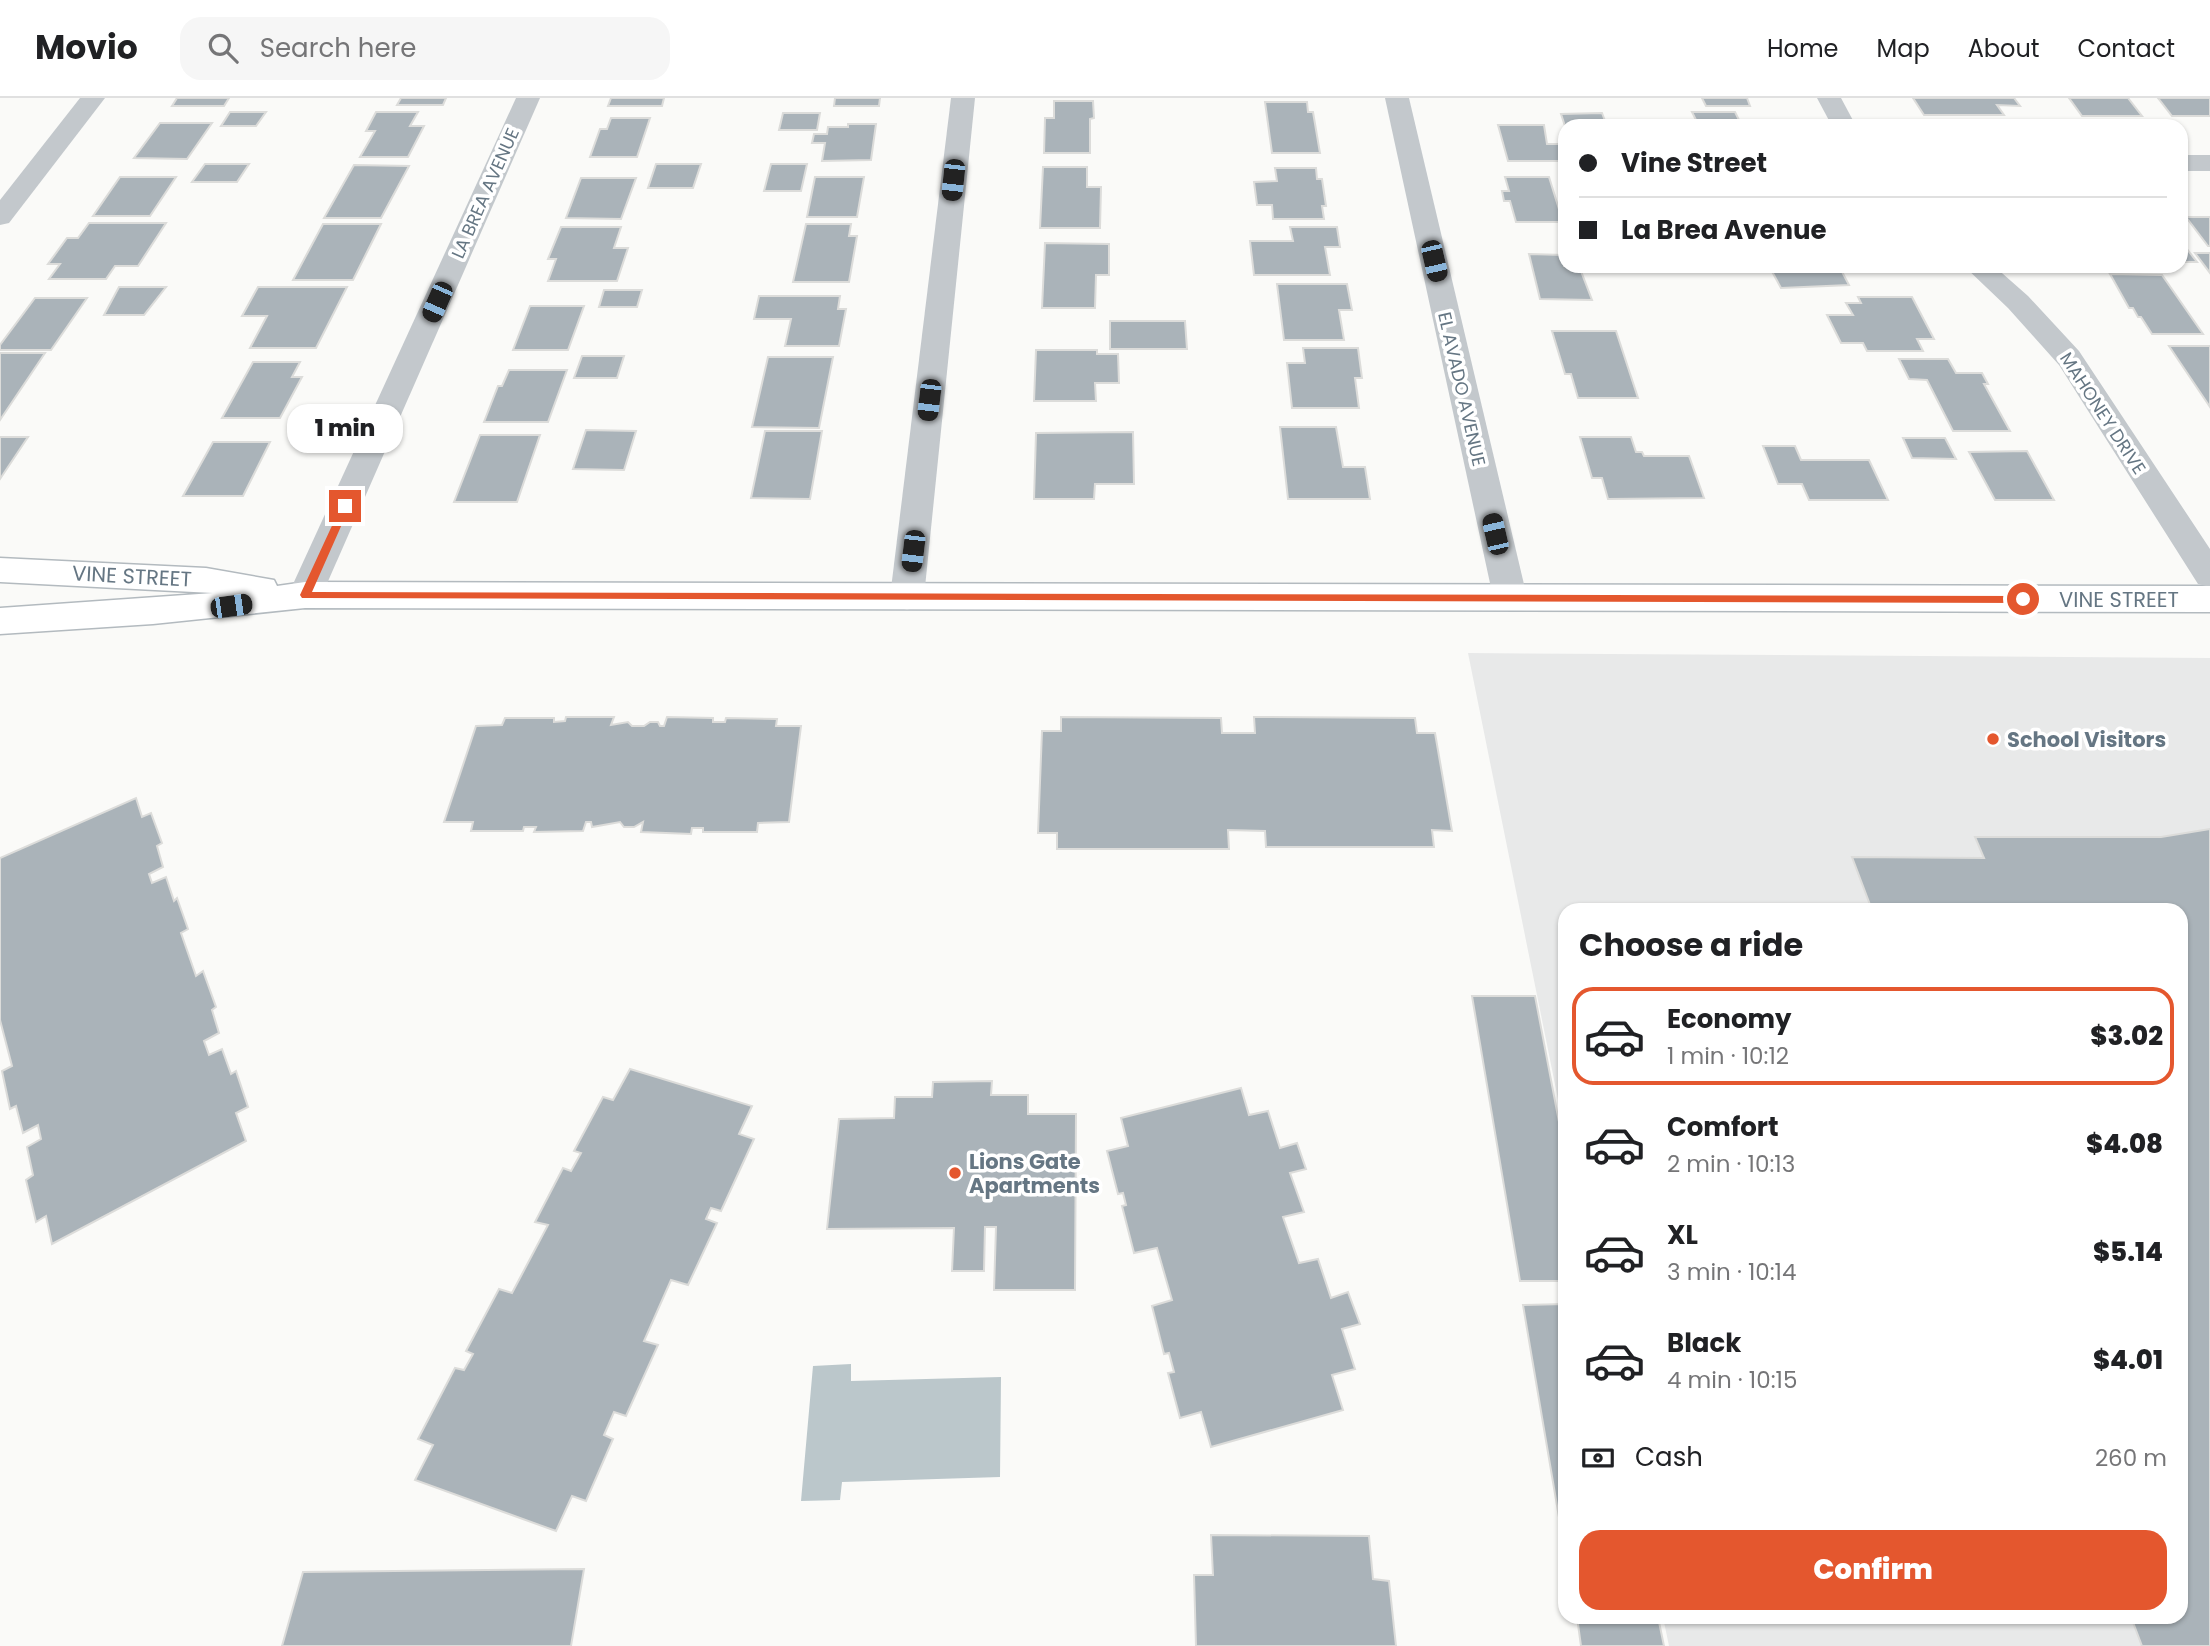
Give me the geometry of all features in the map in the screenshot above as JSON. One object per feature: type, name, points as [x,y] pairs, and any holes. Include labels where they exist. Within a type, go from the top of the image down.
[{"type":"main road","name":"VINE STREET","points":[[0,570],[206,580],[305,595]]},
{"type":"main road","name":"VINE STREET","points":[[0,621],[107,617],[206,609],[305,595],[2210,599]]},
{"type":"street","points":[[0,217],[93,98]]},
{"type":"street","name":"LA BREA AVENUE","points":[[305,595],[528,98]]},
{"type":"street","points":[[908,597],[962,98]]},
{"type":"street","name":"EL AVADO AVENUE","points":[[1397,98],[1510,597]]},
{"type":"street","points":[[1829,98],[1840,119]]},
{"type":"street","points":[[2188,163],[2210,163]]},
{"type":"street","name":"MAHONEY DRIVE","points":[[1986,273],[2018,302],[2069,358],[2210,575]]},
{"type":"shaded area","points":[[1468,653],[2210,658],[2210,1646],[1669,1646],[1664,1624],[2188,1624],[2188,903],[1558,903],[1558,1099]]},
{"type":"shaded area","points":[[851,1364],[851,1381],[1001,1377],[1000,1477],[842,1482],[840,1500],[801,1501],[813,1366]]},
{"type":"building","points":[[177,98],[229,98],[224,106],[172,106]]},
{"type":"building","points":[[401,98],[446,98],[443,105],[397,105]]},
{"type":"building","points":[[611,98],[664,98],[662,106],[608,106]]},
{"type":"building","points":[[835,98],[880,98],[879,106],[834,106]]},
{"type":"building","points":[[1702,98],[1747,98],[1750,106],[1706,106]]},
{"type":"building","points":[[1913,98],[2014,98],[2020,106],[1997,105],[2004,115],[1924,115]]},
{"type":"building","points":[[2069,98],[2128,98],[2142,116],[2082,116]]},
{"type":"building","points":[[2158,98],[2210,98],[2210,116],[2172,116]]},
{"type":"building","points":[[1054,101],[1093,101],[1090,153],[1044,153],[1045,118],[1054,118]]},
{"type":"building","points":[[1265,102],[1307,102],[1308,112],[1313,112],[1320,153],[1272,153]]},
{"type":"building","points":[[230,112],[266,112],[256,126],[221,126]]},
{"type":"building","points":[[376,112],[418,112],[410,126],[424,126],[408,157],[360,157],[375,131],[366,131]]},
{"type":"building","points":[[1692,112],[1735,112],[1738,119],[1696,119]]},
{"type":"building","points":[[783,113],[820,113],[817,130],[779,130]]},
{"type":"building","points":[[1602,113],[1604,119],[1563,119],[1561,114]]},
{"type":"building","points":[[611,118],[650,118],[637,157],[590,157],[600,129],[607,129]]},
{"type":"building","points":[[160,123],[212,123],[187,159],[134,158]]},
{"type":"building","points":[[848,124],[876,124],[871,160],[822,161],[825,143],[812,143],[814,134],[827,134],[828,127],[848,127]]},
{"type":"building","points":[[1498,125],[1544,125],[1547,144],[1558,144],[1558,161],[1508,161]]},
{"type":"building","points":[[205,164],[249,164],[237,182],[192,182]]},
{"type":"building","points":[[656,164],[701,164],[693,188],[648,188]]},
{"type":"building","points":[[771,164],[807,164],[801,191],[764,191]]},
{"type":"building","points":[[354,165],[409,166],[381,218],[324,218]]},
{"type":"building","points":[[1043,167],[1087,167],[1087,187],[1101,187],[1100,228],[1040,228]]},
{"type":"building","points":[[1275,168],[1316,168],[1317,179],[1322,179],[1326,206],[1322,206],[1324,219],[1273,219],[1272,205],[1257,205],[1254,182],[1277,181]]},
{"type":"building","points":[[120,177],[176,177],[150,216],[93,216]]},
{"type":"building","points":[[815,177],[864,177],[857,217],[807,217]]},
{"type":"building","points":[[1505,177],[1549,177],[1558,206],[1558,222],[1516,222],[1510,201],[1504,201],[1502,191],[1509,191]]},
{"type":"building","points":[[581,178],[636,178],[621,219],[566,218]]},
{"type":"building","points":[[2188,217],[2210,217],[2208,246],[2188,220]]},
{"type":"building","points":[[89,223],[166,223],[138,266],[115,266],[106,279],[49,279],[60,264],[48,264],[67,238],[78,238]]},
{"type":"building","points":[[323,224],[381,224],[353,280],[293,280]]},
{"type":"building","points":[[806,224],[851,224],[849,236],[857,236],[849,282],[793,282]]},
{"type":"building","points":[[561,227],[621,227],[614,248],[628,248],[617,281],[548,281],[556,259],[548,259]]},
{"type":"building","points":[[1290,227],[1337,227],[1340,247],[1325,247],[1330,275],[1254,275],[1250,241],[1293,241]]},
{"type":"building","points":[[1045,243],[1109,244],[1109,275],[1096,275],[1095,308],[1042,308]]},
{"type":"building","points":[[2188,250],[2197,262],[2188,262]]},
{"type":"building","points":[[2195,253],[2210,253],[2210,273]]},
{"type":"building","points":[[1529,254],[1558,255],[1558,273],[1582,273],[1592,300],[1540,299]]},
{"type":"building","points":[[1773,273],[1843,273],[1849,285],[1781,288]]},
{"type":"building","points":[[2110,274],[2162,275],[2203,334],[2152,334],[2141,317],[2138,317],[2133,308],[2129,308]]},
{"type":"building","points":[[1277,284],[1347,284],[1352,310],[1339,310],[1344,340],[1284,340]]},
{"type":"building","points":[[119,287],[166,287],[144,315],[104,315]]},
{"type":"building","points":[[258,287],[347,287],[316,348],[250,348],[267,316],[242,316]]},
{"type":"building","points":[[604,290],[642,290],[637,307],[599,307]]},
{"type":"building","points":[[759,296],[840,296],[838,309],[846,309],[839,346],[785,346],[791,319],[754,319]]},
{"type":"building","points":[[1858,297],[1912,297],[1934,339],[1917,339],[1923,351],[1867,351],[1863,343],[1841,343],[1827,315],[1853,315],[1846,303],[1861,303]]},
{"type":"building","points":[[35,298],[87,298],[51,350],[0,350],[0,345]]},
{"type":"building","points":[[530,306],[584,306],[568,350],[513,350]]},
{"type":"building","points":[[1110,321],[1185,321],[1187,349],[1110,349]]},
{"type":"building","points":[[1552,331],[1616,331],[1638,398],[1578,398],[1571,374],[1565,374]]},
{"type":"building","points":[[2169,346],[2210,346],[2210,407]]},
{"type":"building","points":[[1303,348],[1358,348],[1362,378],[1355,378],[1359,408],[1292,408],[1287,363],[1305,363]]},
{"type":"building","points":[[1036,350],[1097,350],[1097,354],[1118,354],[1119,383],[1095,383],[1096,401],[1034,401]]},
{"type":"building","points":[[0,353],[45,353],[0,420]]},
{"type":"building","points":[[582,356],[624,356],[617,378],[574,378]]},
{"type":"building","points":[[768,357],[833,357],[819,428],[752,427]]},
{"type":"building","points":[[1899,359],[1948,359],[1956,373],[1982,373],[1988,384],[1984,384],[2010,431],[1953,431],[1927,380],[1909,379]]},
{"type":"building","points":[[253,362],[300,362],[292,377],[302,377],[280,418],[222,418]]},
{"type":"building","points":[[509,370],[567,370],[548,422],[484,422],[498,386],[502,386]]},
{"type":"building","points":[[1280,427],[1336,427],[1343,467],[1365,467],[1370,499],[1288,499]]},
{"type":"building","points":[[586,430],[636,431],[624,470],[573,469]]},
{"type":"building","points":[[765,431],[822,431],[810,499],[751,498]]},
{"type":"building","points":[[1133,432],[1134,484],[1095,484],[1094,499],[1034,499],[1036,433]]},
{"type":"building","points":[[480,435],[540,435],[517,502],[454,502]]},
{"type":"building","points":[[0,437],[28,437],[0,479]]},
{"type":"building","points":[[1580,437],[1631,437],[1636,452],[1642,452],[1644,456],[1689,456],[1704,498],[1608,499],[1602,478],[1592,478]]},
{"type":"building","points":[[1903,438],[1945,438],[1956,459],[1912,458]]},
{"type":"building","points":[[213,442],[270,442],[243,496],[183,496]]},
{"type":"building","points":[[1763,446],[1795,446],[1801,460],[1869,460],[1888,500],[1809,500],[1802,484],[1778,484]]},
{"type":"building","points":[[2027,451],[2054,500],[1995,500],[1969,452]]},
{"type":"building","points":[[566,717],[614,717],[611,725],[628,722],[632,726],[658,722],[660,726],[664,726],[667,717],[713,718],[713,722],[725,722],[726,718],[777,719],[776,726],[801,726],[789,822],[758,823],[757,832],[703,832],[703,828],[692,828],[691,834],[641,832],[643,822],[634,827],[624,827],[620,822],[592,827],[591,822],[586,822],[583,831],[534,832],[536,827],[524,827],[523,831],[471,831],[473,822],[444,822],[476,726],[502,725],[505,718],[554,718],[554,722],[565,721]]},
{"type":"building","points":[[1061,717],[1221,718],[1222,733],[1255,733],[1254,717],[1415,718],[1417,733],[1435,733],[1452,831],[1432,830],[1434,847],[1266,847],[1265,831],[1228,830],[1229,849],[1057,849],[1057,833],[1038,833],[1042,731],[1061,731]]},
{"type":"building","points":[[136,798],[142,817],[151,813],[162,843],[157,846],[163,867],[149,874],[152,883],[166,877],[174,901],[177,898],[188,929],[181,933],[196,976],[203,971],[216,1007],[212,1010],[219,1033],[204,1041],[209,1055],[222,1049],[231,1074],[236,1071],[248,1107],[236,1113],[246,1141],[52,1244],[46,1216],[36,1222],[26,1180],[33,1175],[27,1147],[41,1139],[38,1125],[23,1133],[16,1106],[10,1109],[2,1071],[12,1066],[0,1020],[0,858]]},
{"type":"building","points":[[2210,829],[2210,1646],[2142,1646],[2134,1624],[2188,1624],[2188,903],[1869,903],[1852,857],[1984,858],[1975,837],[2161,837]]},
{"type":"building","points":[[1472,996],[1535,996],[1558,1117],[1558,1281],[1520,1281]]},
{"type":"building","points":[[630,1069],[752,1106],[739,1134],[754,1139],[721,1211],[711,1208],[706,1219],[717,1223],[688,1285],[671,1280],[644,1341],[658,1345],[626,1416],[614,1412],[604,1435],[613,1439],[586,1501],[572,1496],[556,1531],[415,1480],[433,1445],[418,1439],[455,1368],[464,1370],[473,1354],[466,1351],[499,1289],[512,1293],[548,1225],[535,1222],[563,1168],[571,1171],[581,1153],[574,1151],[603,1097],[613,1100]]},
{"type":"building","name":"Lions Gate Apartments","points":[[992,1081],[991,1095],[1028,1095],[1028,1114],[1076,1114],[1075,1290],[994,1290],[996,1227],[985,1227],[984,1271],[952,1271],[954,1228],[827,1229],[839,1119],[894,1118],[895,1097],[932,1097],[933,1082]]},
{"type":"building","points":[[1241,1088],[1249,1115],[1268,1111],[1280,1148],[1297,1143],[1306,1169],[1290,1173],[1304,1212],[1283,1217],[1299,1263],[1318,1259],[1331,1298],[1348,1292],[1360,1324],[1342,1329],[1355,1369],[1332,1375],[1343,1410],[1211,1447],[1201,1412],[1180,1418],[1168,1373],[1174,1372],[1169,1353],[1164,1354],[1152,1306],[1172,1300],[1157,1248],[1134,1253],[1122,1206],[1126,1205],[1123,1193],[1118,1194],[1107,1151],[1128,1146],[1121,1118]]},
{"type":"building","points":[[1558,1304],[1558,1512],[1523,1305]]},
{"type":"building","points":[[1211,1535],[1369,1536],[1373,1579],[1389,1581],[1396,1646],[1196,1646],[1194,1575],[1213,1575]]},
{"type":"building","points":[[584,1569],[571,1646],[282,1646],[303,1572]]},
{"type":"building","points":[[1578,1624],[1659,1624],[1664,1646],[1581,1646]]},
{"type":"place","name":"School Visitors","points":[[1993,739]]},
{"type":"place","name":"Lions Gate Apartments","points":[[955,1173]]},
{"type":"route","points":[[345,506],[305,595],[2023,599]]}]
